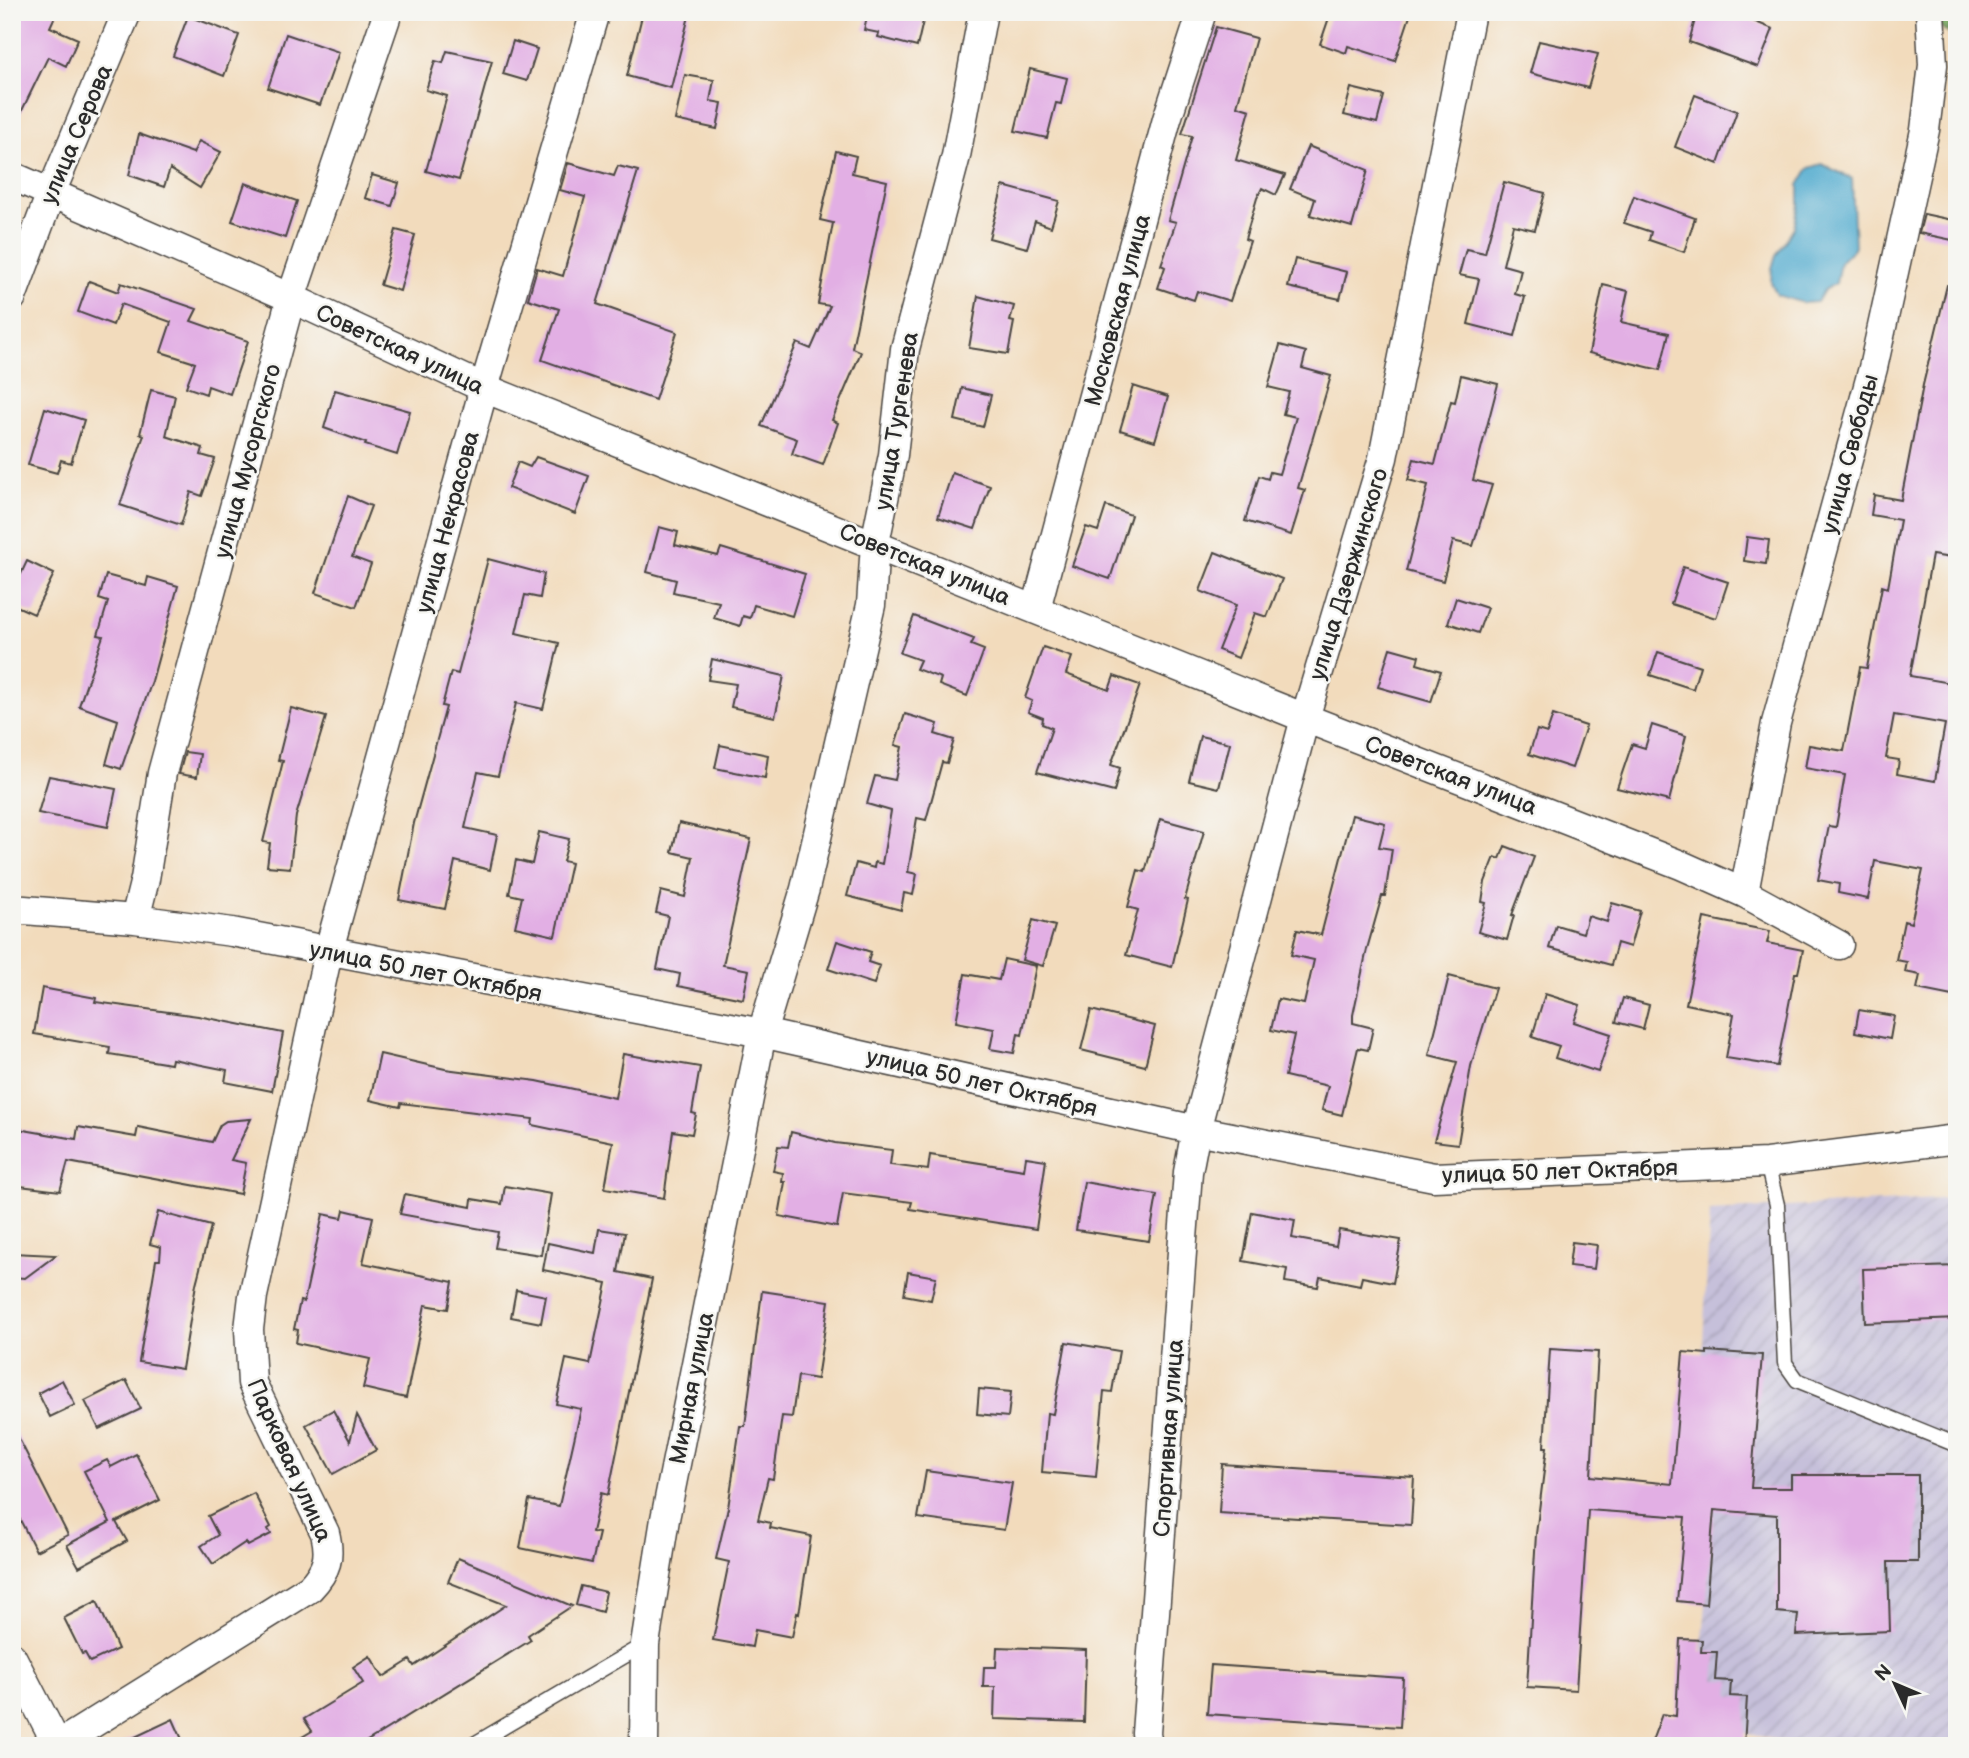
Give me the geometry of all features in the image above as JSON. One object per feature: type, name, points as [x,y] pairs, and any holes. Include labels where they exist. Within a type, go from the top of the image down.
[{"type":"street","name":"улица Серова","points":[[12,297],[51,192],[127,12]]},
{"type":"street","name":"улица Мусоргского","points":[[135,919],[145,878],[162,773],[291,298],[388,12]]},
{"type":"street","name":"улица Некрасова","points":[[328,953],[484,388],[595,12]]},
{"type":"street","name":"улица Тургенева","points":[[762,1033],[805,889],[872,605],[875,543],[893,455],[905,349],[956,156],[983,12]]},
{"type":"street","name":"Московская улица","points":[[1036,609],[1167,119],[1202,12]]},
{"type":"street","name":"улица Дзержинского","points":[[1196,1130],[1305,718],[1383,458],[1471,12]]},
{"type":"street","name":"улица Свободы","points":[[1744,893],[1776,723],[1872,368],[1926,130],[1933,65],[1930,12]]},
{"type":"street","name":"Советская улица","points":[[12,176],[291,298],[484,388],[1305,718],[1681,865],[1744,893],[1839,945]]},
{"type":"street","name":"улица 50 лет Октября","points":[[12,909],[135,919],[232,932],[328,953],[762,1033],[1196,1130],[1434,1177],[1767,1163],[1957,1139]]},
{"type":"street","name":"Парковая улица","points":[[12,1657],[58,1746],[310,1588],[323,1574],[330,1554],[325,1533],[252,1383],[249,1329],[328,953]]},
{"type":"street","name":"Мирная улица","points":[[644,1746],[645,1644],[665,1519],[762,1033]]},
{"type":"street","name":"Спортивная улица","points":[[1148,1746],[1146,1733],[1188,1172],[1196,1130]]},
{"type":"lane","points":[[1767,1163],[1777,1205],[1786,1363],[1797,1380],[1957,1445]]},
{"type":"lane","points":[[471,1746],[645,1644]]},
{"type":"shaded area","points":[[1957,1198],[1957,1746],[1803,1746],[1701,1723],[1703,1638],[1714,1511],[1694,1509],[1710,1211]]},
{"type":"green space","points":[[1931,12],[1957,12],[1957,39],[1933,22]]},
{"type":"water","points":[[1822,164],[1852,179],[1855,247],[1840,262],[1836,283],[1824,290],[1817,302],[1803,303],[1777,295],[1771,282],[1772,268],[1776,256],[1794,227],[1799,205],[1799,185],[1809,168]]},
{"type":"building","points":[[12,12],[57,12],[50,27],[78,39],[66,66],[48,57],[12,131]]},
{"type":"building","points":[[643,12],[690,12],[671,88],[627,76]]},
{"type":"building","points":[[868,12],[905,12],[924,17],[917,47],[878,37],[879,33],[864,30]]},
{"type":"building","points":[[1331,12],[1398,12],[1410,16],[1395,61],[1348,46],[1346,53],[1320,44]]},
{"type":"building","points":[[1697,12],[1731,12],[1773,29],[1758,67],[1689,42]]},
{"type":"building","points":[[188,16],[239,35],[224,76],[173,56]]},
{"type":"building","points":[[1216,27],[1256,38],[1237,106],[1250,110],[1236,160],[1285,175],[1276,195],[1262,188],[1257,198],[1245,239],[1250,241],[1230,301],[1197,291],[1194,300],[1158,288],[1165,267],[1161,265],[1176,222],[1168,220],[1192,136],[1182,134]]},
{"type":"building","points":[[286,34],[339,52],[320,105],[268,88]]},
{"type":"building","points":[[513,41],[537,49],[527,81],[503,74]]},
{"type":"building","points":[[1539,41],[1598,54],[1588,88],[1530,73]]},
{"type":"building","points":[[447,51],[492,61],[459,180],[426,171],[447,96],[426,90],[435,61],[443,63]]},
{"type":"building","points":[[1030,69],[1067,78],[1061,104],[1056,103],[1047,138],[1015,131]]},
{"type":"building","points":[[685,75],[714,80],[710,101],[722,103],[717,129],[675,120]]},
{"type":"building","points":[[1351,88],[1384,96],[1377,123],[1344,115]]},
{"type":"building","points":[[1695,95],[1737,111],[1718,164],[1675,147]]},
{"type":"building","points":[[139,134],[193,153],[199,141],[221,152],[200,188],[170,169],[164,187],[129,175]]},
{"type":"building","points":[[1308,146],[1368,170],[1352,227],[1310,215],[1315,199],[1290,189]]},
{"type":"building","points":[[836,151],[856,156],[852,173],[887,181],[852,348],[861,352],[832,420],[838,423],[823,465],[792,454],[797,439],[761,426],[797,343],[811,349],[830,306],[818,304],[833,223],[820,220]]},
{"type":"building","points":[[568,163],[614,176],[618,166],[638,171],[597,304],[677,332],[655,400],[542,360],[559,309],[528,299],[537,268],[563,276],[585,197],[560,190]]},
{"type":"building","points":[[372,175],[399,183],[392,206],[365,198]]},
{"type":"building","points":[[1504,182],[1545,193],[1535,230],[1513,225],[1503,265],[1521,270],[1515,294],[1525,297],[1515,336],[1468,324],[1479,279],[1459,275],[1466,249],[1485,253]]},
{"type":"building","points":[[245,183],[297,201],[285,238],[232,221]]},
{"type":"building","points":[[1003,186],[1059,201],[1051,227],[1035,221],[1027,248],[989,238]]},
{"type":"building","points":[[1634,196],[1695,218],[1684,252],[1649,240],[1651,232],[1624,223]]},
{"type":"building","points":[[1924,214],[1957,221],[1957,241],[1919,233]]},
{"type":"building","points":[[396,230],[415,235],[400,291],[380,285]]},
{"type":"building","points":[[1295,259],[1347,272],[1340,299],[1288,287]]},
{"type":"building","points":[[89,281],[118,292],[121,283],[197,309],[191,321],[248,341],[230,394],[208,386],[206,394],[186,387],[195,363],[161,352],[171,322],[121,304],[113,325],[78,312]]},
{"type":"building","points":[[1603,285],[1628,291],[1621,322],[1669,333],[1660,370],[1589,353]]},
{"type":"building","points":[[1947,285],[1957,286],[1957,559],[1932,555],[1910,676],[1957,684],[1957,926],[1951,956],[1957,957],[1957,997],[1917,989],[1920,975],[1905,972],[1907,962],[1896,960],[1904,921],[1911,923],[1923,870],[1875,861],[1868,899],[1838,893],[1839,884],[1818,880],[1829,826],[1836,827],[1845,775],[1805,768],[1809,745],[1844,751],[1860,667],[1867,668],[1882,586],[1888,588],[1900,520],[1871,515],[1874,495],[1901,500],[1923,385]],"holes":[[[1894,715],[1945,724],[1935,781],[1897,774],[1899,760],[1886,758]]]},
{"type":"building","points":[[978,296],[1014,306],[1010,321],[1014,322],[1008,354],[969,348]]},
{"type":"building","points":[[1280,345],[1306,352],[1302,368],[1331,376],[1298,488],[1305,490],[1291,535],[1245,521],[1259,476],[1268,479],[1270,472],[1279,474],[1296,417],[1283,414],[1289,392],[1268,387]]},
{"type":"building","points":[[1461,375],[1498,384],[1473,480],[1492,485],[1473,546],[1453,541],[1443,581],[1406,571],[1428,485],[1408,480],[1414,459],[1435,464],[1451,401],[1455,402]]},
{"type":"building","points":[[1133,386],[1168,397],[1155,441],[1120,430]]},
{"type":"building","points":[[962,388],[991,395],[983,427],[955,420]]},
{"type":"building","points":[[151,390],[175,396],[166,436],[203,448],[201,455],[215,459],[202,496],[191,492],[181,525],[120,505],[144,435],[140,434]]},
{"type":"building","points":[[335,390],[410,411],[397,455],[324,428]]},
{"type":"building","points":[[45,408],[84,420],[71,463],[61,460],[57,473],[28,465]]},
{"type":"building","points":[[536,457],[589,476],[575,514],[508,488],[518,462],[530,467]]},
{"type":"building","points":[[952,473],[990,486],[975,529],[938,517]]},
{"type":"building","points":[[348,496],[371,506],[352,557],[371,564],[356,607],[315,593]]},
{"type":"building","points":[[1106,506],[1131,515],[1110,579],[1072,566],[1086,527],[1098,531]]},
{"type":"building","points":[[659,527],[678,532],[675,545],[718,556],[721,548],[805,574],[792,616],[754,605],[750,618],[743,616],[740,626],[714,618],[719,602],[673,592],[676,580],[647,572]]},
{"type":"building","points":[[1747,537],[1769,540],[1766,564],[1744,561]]},
{"type":"building","points":[[1215,552],[1282,579],[1267,617],[1255,613],[1238,658],[1218,650],[1236,605],[1200,591]]},
{"type":"building","points":[[488,559],[544,574],[540,598],[525,595],[516,633],[559,643],[543,709],[516,703],[498,776],[478,772],[465,828],[497,835],[490,870],[455,861],[445,909],[399,900],[414,823],[446,707],[442,706],[451,672],[458,674]]},
{"type":"building","points":[[27,561],[54,574],[34,614],[12,604],[12,570],[21,574]]},
{"type":"building","points":[[1683,567],[1728,582],[1716,618],[1671,604]]},
{"type":"building","points":[[106,575],[146,586],[148,577],[178,586],[152,681],[121,769],[106,764],[118,720],[79,706],[103,636],[98,635],[108,602],[99,599]]},
{"type":"building","points":[[1456,598],[1487,608],[1478,633],[1448,623]]},
{"type":"building","points":[[914,616],[974,639],[971,645],[984,650],[967,696],[939,685],[941,678],[916,669],[920,660],[900,653]]},
{"type":"building","points":[[1043,647],[1072,657],[1066,674],[1109,690],[1114,676],[1140,685],[1111,765],[1120,768],[1114,792],[1037,772],[1052,728],[1042,724],[1043,718],[1028,712],[1032,701],[1025,698]]},
{"type":"building","points":[[1390,648],[1419,656],[1417,664],[1441,671],[1431,702],[1378,687]]},
{"type":"building","points":[[1658,652],[1700,666],[1693,689],[1650,675]]},
{"type":"building","points":[[712,659],[784,676],[775,717],[731,707],[736,684],[708,680]]},
{"type":"building","points":[[291,708],[326,717],[296,816],[290,868],[267,866],[270,843],[263,842],[283,761],[278,760]]},
{"type":"building","points":[[905,714],[938,724],[935,734],[954,740],[947,763],[942,762],[926,820],[917,818],[908,872],[917,874],[913,895],[904,893],[901,910],[847,896],[856,863],[874,868],[875,862],[882,864],[891,811],[867,804],[875,776],[895,780],[902,747],[895,745]]},
{"type":"building","points":[[1553,715],[1586,726],[1572,768],[1529,754],[1537,730],[1547,733]]},
{"type":"building","points":[[1652,725],[1686,736],[1669,801],[1617,788],[1632,744],[1645,748]]},
{"type":"building","points":[[1200,736],[1230,743],[1219,788],[1189,781]]},
{"type":"building","points":[[720,745],[768,755],[765,778],[715,768]]},
{"type":"building","points":[[185,752],[200,754],[197,777],[179,774]]},
{"type":"building","points":[[49,776],[116,789],[108,827],[38,813]]},
{"type":"building","points":[[1352,815],[1385,823],[1379,847],[1392,849],[1385,896],[1382,896],[1367,949],[1353,1015],[1353,1023],[1373,1028],[1368,1050],[1358,1048],[1342,1115],[1322,1110],[1328,1086],[1285,1076],[1294,1035],[1271,1030],[1278,999],[1304,1004],[1314,960],[1291,955],[1297,930],[1321,935]]},
{"type":"building","points":[[1160,819],[1204,831],[1185,899],[1188,900],[1172,967],[1126,955],[1138,910],[1128,907],[1138,870],[1145,872]]},
{"type":"building","points":[[679,823],[751,839],[723,965],[749,970],[743,999],[678,986],[680,974],[657,969],[668,916],[656,913],[661,891],[685,897],[693,857],[672,852]]},
{"type":"building","points":[[539,832],[569,839],[563,861],[571,863],[555,936],[515,927],[522,897],[509,894],[516,860],[532,864]]},
{"type":"building","points":[[1505,846],[1534,857],[1512,915],[1507,940],[1478,932],[1486,903],[1482,902],[1485,882],[1495,857],[1500,859]]},
{"type":"building","points":[[1612,903],[1640,911],[1630,947],[1617,943],[1611,965],[1549,948],[1556,925],[1583,933],[1588,916],[1607,922]]},
{"type":"building","points":[[1704,918],[1770,931],[1767,943],[1803,950],[1798,973],[1795,973],[1777,1066],[1726,1058],[1734,1014],[1686,1004]]},
{"type":"building","points":[[1033,920],[1055,926],[1043,966],[1022,960]]},
{"type":"building","points":[[837,941],[871,952],[868,962],[880,966],[874,984],[828,969]]},
{"type":"building","points":[[1004,959],[1036,966],[1022,1035],[1018,1034],[1014,1053],[990,1049],[994,1029],[956,1022],[965,974],[999,980]]},
{"type":"building","points":[[1449,976],[1495,988],[1471,1066],[1458,1144],[1434,1141],[1457,1062],[1429,1055]]},
{"type":"building","points":[[42,988],[96,998],[95,1002],[198,1016],[283,1033],[272,1091],[225,1082],[227,1070],[172,1059],[171,1064],[109,1054],[110,1047],[34,1034]]},
{"type":"building","points":[[1545,994],[1580,1005],[1574,1022],[1611,1034],[1598,1072],[1555,1058],[1559,1046],[1532,1037]]},
{"type":"building","points":[[1623,998],[1649,1005],[1643,1029],[1616,1022]]},
{"type":"building","points":[[1091,1010],[1155,1026],[1145,1066],[1081,1050]]},
{"type":"building","points":[[1859,1010],[1894,1016],[1890,1039],[1855,1032]]},
{"type":"building","points":[[380,1054],[445,1069],[537,1081],[615,1098],[623,1054],[700,1067],[692,1113],[696,1114],[692,1134],[673,1131],[664,1198],[605,1188],[613,1142],[532,1125],[533,1119],[401,1103],[400,1107],[370,1100]]},
{"type":"building","points":[[251,1119],[231,1160],[246,1163],[240,1194],[68,1162],[60,1191],[12,1185],[12,1128],[76,1139],[78,1127],[136,1137],[138,1127],[212,1142],[220,1125],[226,1121]]},
{"type":"building","points":[[791,1132],[835,1143],[892,1150],[890,1165],[928,1170],[930,1155],[1024,1170],[1026,1157],[1046,1160],[1036,1229],[910,1209],[912,1202],[843,1193],[837,1227],[779,1216],[785,1182],[782,1182],[783,1173],[773,1171],[778,1146],[788,1147]]},
{"type":"building","points":[[1084,1182],[1157,1195],[1149,1241],[1076,1230]]},
{"type":"building","points":[[505,1186],[551,1194],[541,1255],[495,1248],[498,1232],[400,1214],[405,1194],[471,1207],[472,1199],[502,1204]]},
{"type":"building","points":[[344,1210],[373,1217],[363,1263],[453,1282],[448,1309],[425,1305],[406,1398],[363,1388],[370,1359],[296,1343],[298,1330],[294,1329],[300,1301],[304,1302],[323,1214],[342,1218]]},
{"type":"building","points":[[158,1212],[211,1226],[196,1284],[182,1369],[139,1362],[156,1260],[160,1260],[161,1247],[150,1244]]},
{"type":"building","points":[[1252,1212],[1295,1220],[1292,1238],[1336,1246],[1339,1230],[1401,1240],[1393,1283],[1362,1277],[1360,1285],[1320,1277],[1318,1287],[1285,1282],[1287,1269],[1243,1261]]},
{"type":"building","points":[[599,1229],[625,1233],[618,1272],[652,1279],[608,1495],[601,1493],[592,1532],[599,1533],[592,1563],[520,1548],[529,1500],[559,1506],[581,1409],[556,1404],[566,1359],[590,1364],[607,1283],[543,1270],[548,1243],[595,1253]]},
{"type":"building","points":[[1572,1242],[1597,1245],[1594,1269],[1569,1266]]},
{"type":"building","points":[[12,1253],[56,1255],[25,1278],[12,1277]]},
{"type":"building","points":[[1957,1266],[1957,1319],[1865,1323],[1863,1269]]},
{"type":"building","points":[[908,1272],[936,1277],[931,1300],[904,1295]]},
{"type":"building","points":[[516,1290],[546,1296],[541,1323],[511,1317]]},
{"type":"building","points":[[762,1291],[829,1301],[817,1379],[798,1376],[792,1417],[782,1416],[773,1479],[768,1478],[758,1520],[771,1523],[770,1528],[811,1536],[799,1614],[797,1613],[792,1637],[755,1630],[752,1647],[713,1640],[729,1562],[716,1559],[728,1508],[740,1426],[745,1426]]},
{"type":"building","points":[[1066,1342],[1119,1351],[1112,1392],[1104,1391],[1096,1477],[1042,1472],[1047,1413],[1053,1414]]},
{"type":"building","points":[[1550,1349],[1598,1352],[1591,1476],[1672,1484],[1683,1352],[1707,1354],[1707,1351],[1762,1355],[1751,1488],[1791,1488],[1791,1475],[1918,1475],[1918,1562],[1888,1562],[1890,1631],[1796,1635],[1798,1614],[1777,1612],[1777,1515],[1714,1510],[1706,1604],[1677,1601],[1685,1517],[1588,1510],[1576,1690],[1527,1687],[1536,1534],[1547,1447],[1544,1447]]},
{"type":"building","points":[[62,1380],[75,1405],[50,1417],[38,1393]]},
{"type":"building","points":[[126,1380],[141,1409],[99,1429],[85,1401]]},
{"type":"building","points":[[979,1389],[1011,1392],[1008,1417],[977,1414]]},
{"type":"building","points":[[333,1410],[350,1441],[357,1415],[376,1450],[333,1474],[306,1425]]},
{"type":"building","points":[[12,1425],[68,1535],[36,1551],[12,1504]]},
{"type":"building","points":[[136,1454],[160,1500],[116,1522],[127,1541],[79,1567],[67,1545],[110,1522],[84,1471],[107,1460],[111,1467]]},
{"type":"building","points":[[1222,1464],[1414,1477],[1411,1525],[1219,1513]]},
{"type":"building","points":[[926,1471],[1012,1483],[1004,1530],[918,1518]]},
{"type":"building","points":[[254,1493],[271,1527],[268,1529],[271,1534],[248,1546],[246,1542],[213,1564],[201,1546],[218,1535],[208,1516]]},
{"type":"building","points":[[458,1558],[572,1606],[528,1635],[531,1640],[359,1746],[287,1746],[312,1731],[304,1719],[363,1683],[353,1667],[370,1656],[383,1677],[410,1660],[414,1666],[506,1605],[448,1582]]},
{"type":"building","points":[[581,1586],[606,1592],[602,1612],[576,1605]]},
{"type":"building","points":[[97,1601],[118,1649],[90,1662],[85,1653],[82,1654],[64,1618]]},
{"type":"building","points":[[1680,1639],[1702,1640],[1701,1652],[1717,1652],[1715,1680],[1731,1681],[1730,1696],[1747,1697],[1744,1746],[1665,1746],[1652,1741],[1662,1714],[1676,1716]]},
{"type":"building","points":[[997,1647],[1086,1650],[1084,1722],[994,1719],[995,1687],[983,1687],[984,1667],[996,1667]]},
{"type":"building","points":[[1211,1665],[1403,1678],[1400,1727],[1207,1714]]},
{"type":"building","points":[[173,1719],[185,1746],[116,1746]]}]
